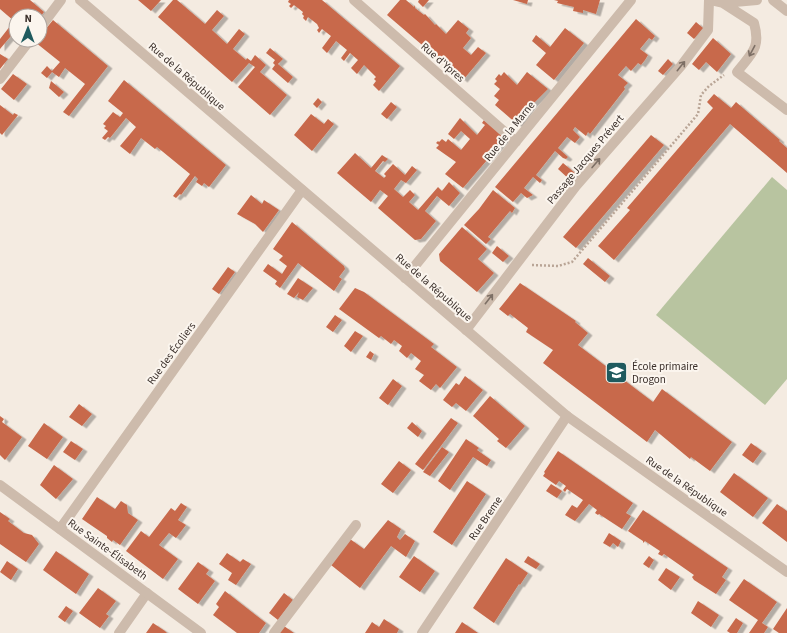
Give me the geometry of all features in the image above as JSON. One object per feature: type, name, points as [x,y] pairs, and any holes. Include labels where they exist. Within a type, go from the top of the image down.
[{"type":"street","points":[[48,17],[61,0]]},
{"type":"street","name":"Rue de la République","points":[[80,0],[567,416],[787,572]]},
{"type":"street","name":"Rue d'Ypres","points":[[354,0],[516,142]]},
{"type":"street","name":"Rue de la Marne","points":[[405,278],[631,0]]},
{"type":"street","points":[[709,0],[723,3],[757,0]]},
{"type":"street","name":"Passage Jacques Prévert","points":[[466,330],[576,186],[681,66],[708,30],[709,0]]},
{"type":"street","points":[[774,0],[787,11]]},
{"type":"street","points":[[723,3],[754,23],[758,38],[753,52],[737,72],[787,110]]},
{"type":"street","points":[[0,79],[24,48]]},
{"type":"street","name":"Rue des Écoliers","points":[[60,529],[302,190]]},
{"type":"street","name":"Rue Breme","points":[[422,633],[567,416]]},
{"type":"street","name":"Rue Sainte-Élisabeth","points":[[0,485],[201,633]]},
{"type":"street","points":[[274,633],[356,525]]},
{"type":"street","points":[[119,633],[147,593]]},
{"type":"path","points":[[527,265],[558,266],[572,262],[698,114],[701,95],[708,86],[726,74]]},
{"type":"green space","points":[[772,177],[787,190],[787,379],[765,405],[656,315]]},
{"type":"building","points":[[0,0],[30,0],[39,8],[8,8],[8,16],[0,9]]},
{"type":"building","points":[[138,0],[161,0],[151,11]]},
{"type":"building","points":[[173,0],[177,0],[205,24],[217,10],[224,16],[212,30],[227,44],[239,29],[245,34],[233,49],[246,60],[247,58],[251,61],[255,55],[266,65],[260,72],[287,95],[270,115],[238,87],[255,67],[249,63],[232,82],[158,17]]},
{"type":"building","points":[[289,0],[322,0],[400,66],[379,91],[373,85],[376,81],[374,79],[376,77],[364,65],[357,74],[351,68],[358,60],[350,53],[344,61],[341,58],[347,50],[336,41],[327,53],[322,48],[331,36],[322,29],[319,33],[317,30],[319,28],[317,24],[308,17],[306,21],[303,18],[303,12],[294,5],[291,8],[289,6],[291,4],[288,2]]},
{"type":"building","points":[[400,0],[406,0],[414,7],[415,5],[415,8],[424,15],[425,14],[446,34],[458,20],[469,29],[466,33],[471,38],[463,48],[471,55],[478,47],[486,53],[463,80],[387,15]]},
{"type":"building","points":[[419,0],[429,0],[423,7],[418,2]]},
{"type":"building","points":[[513,0],[528,0],[527,4]]},
{"type":"building","points":[[554,0],[600,0],[596,14],[583,10],[583,13],[573,11],[574,7],[557,3],[558,1]]},
{"type":"building","points":[[636,19],[655,36],[652,40],[649,38],[640,49],[648,55],[645,60],[641,65],[638,63],[631,71],[626,66],[618,75],[628,83],[590,134],[588,132],[586,136],[575,127],[573,130],[580,137],[575,143],[567,137],[558,148],[568,157],[566,159],[563,158],[555,151],[536,175],[542,180],[540,183],[533,177],[524,188],[533,195],[527,198],[521,193],[513,202],[495,187]]},
{"type":"building","points":[[53,20],[108,66],[69,116],[63,112],[85,84],[65,68],[59,77],[52,72],[47,78],[41,73],[47,66],[52,71],[60,62],[42,48],[48,48],[48,26]]},
{"type":"building","points":[[696,22],[703,28],[694,39],[687,33]]},
{"type":"building","points":[[565,28],[584,43],[554,80],[536,65],[546,53],[532,41],[536,35],[550,47]]},
{"type":"building","points":[[8,29],[8,40],[0,49],[0,39]]},
{"type":"building","points":[[713,38],[731,54],[717,72],[706,62],[699,70],[692,64]]},
{"type":"building","points":[[270,48],[283,59],[278,64],[293,77],[288,83],[272,69],[275,65],[273,63],[275,60],[266,53]]},
{"type":"building","points":[[0,54],[8,59],[0,69]]},
{"type":"building","points":[[668,59],[673,64],[663,75],[658,71]]},
{"type":"building","points":[[504,72],[517,85],[527,72],[548,89],[532,105],[518,125],[495,105],[499,100],[494,96],[500,89],[494,84],[497,81],[495,79],[499,74],[501,76]]},
{"type":"building","points":[[13,74],[27,84],[14,100],[1,89]]},
{"type":"building","points":[[124,80],[226,165],[209,187],[204,183],[202,186],[196,182],[198,179],[195,176],[181,195],[180,194],[176,198],[173,196],[190,174],[157,147],[155,149],[141,138],[130,154],[120,146],[136,127],[126,118],[110,138],[108,137],[105,140],[102,138],[108,131],[104,128],[106,126],[103,124],[113,112],[120,117],[123,113],[108,101]]},
{"type":"building","points":[[51,81],[64,92],[59,97],[49,88]]},
{"type":"building","points":[[714,94],[731,108],[736,102],[780,140],[779,141],[787,148],[787,173],[730,124],[614,260],[598,246],[630,210],[627,208],[713,108],[707,102]]},
{"type":"building","points":[[318,98],[322,102],[317,108],[313,104]]},
{"type":"building","points":[[391,102],[397,107],[387,119],[381,114]]},
{"type":"building","points":[[0,105],[13,115],[14,113],[18,115],[2,135],[0,133]]},
{"type":"building","points":[[311,114],[324,124],[328,119],[334,124],[312,151],[294,135]]},
{"type":"building","points":[[460,118],[477,135],[485,125],[482,123],[484,120],[506,138],[463,188],[445,174],[456,162],[436,148],[439,145],[436,143],[438,141],[439,142],[442,139],[446,142],[448,139],[461,150],[470,139],[461,131],[454,139],[448,134]]},
{"type":"building","points":[[651,135],[664,145],[576,248],[563,237]]},
{"type":"building","points":[[355,153],[371,168],[382,155],[388,159],[385,162],[383,161],[375,171],[384,178],[386,176],[384,174],[393,164],[405,175],[412,166],[417,170],[406,183],[401,180],[394,189],[403,197],[410,190],[415,195],[409,202],[418,210],[438,187],[442,191],[449,182],[460,193],[449,206],[437,196],[425,211],[436,221],[421,239],[415,240],[378,208],[388,196],[380,190],[371,202],[337,173]]},
{"type":"building","points":[[563,163],[575,173],[570,180],[558,169]]},
{"type":"building","points":[[493,190],[515,208],[512,213],[510,211],[488,237],[491,239],[486,244],[464,225],[479,209]]},
{"type":"building","points":[[251,195],[262,204],[264,200],[279,210],[263,232],[255,224],[237,214]]},
{"type":"building","points":[[292,222],[344,266],[345,269],[339,277],[342,279],[334,291],[298,263],[280,288],[275,284],[277,281],[263,271],[268,264],[282,274],[287,266],[279,260],[283,256],[273,249]]},
{"type":"building","points":[[462,227],[487,249],[478,259],[494,273],[477,292],[440,261],[439,254]]},
{"type":"building","points":[[497,246],[509,256],[503,262],[492,253]]},
{"type":"building","points":[[588,258],[610,276],[605,282],[583,264]]},
{"type":"building","points":[[228,267],[235,272],[219,294],[212,289]]},
{"type":"building","points":[[298,278],[313,288],[303,300],[297,297],[299,292],[294,298],[287,294]]},
{"type":"building","points":[[520,283],[576,321],[575,322],[588,333],[578,345],[653,402],[662,389],[732,442],[710,471],[691,457],[690,459],[655,430],[647,442],[543,363],[553,350],[526,332],[528,328],[510,314],[508,316],[499,309]]},
{"type":"building","points":[[355,288],[364,292],[434,344],[431,347],[457,367],[440,388],[436,384],[431,390],[419,381],[424,375],[415,369],[421,361],[411,353],[407,358],[399,351],[402,346],[394,340],[391,344],[381,336],[379,338],[339,309]]},
{"type":"building","points":[[335,315],[342,320],[333,332],[326,327]]},
{"type":"building","points":[[355,331],[363,336],[351,352],[344,346]]},
{"type":"building","points":[[370,351],[374,354],[371,360],[366,357]]},
{"type":"building","points":[[465,376],[483,390],[466,411],[456,403],[452,407],[443,400],[456,383],[459,385]]},
{"type":"building","points":[[393,379],[402,386],[388,405],[379,398]]},
{"type":"building","points":[[490,396],[525,426],[506,448],[497,441],[499,439],[473,416]]},
{"type":"building","points":[[79,404],[92,414],[82,426],[69,417]]},
{"type":"building","points":[[0,416],[4,419],[2,422],[22,437],[5,460],[0,455]]},
{"type":"building","points":[[451,418],[458,423],[423,470],[415,464]]},
{"type":"building","points":[[412,422],[422,431],[418,437],[407,428]]},
{"type":"building","points":[[44,423],[63,437],[47,459],[28,446]]},
{"type":"building","points":[[466,439],[479,448],[477,450],[491,460],[487,466],[473,457],[450,490],[438,481]]},
{"type":"building","points":[[71,441],[83,449],[75,460],[63,452]]},
{"type":"building","points":[[751,443],[762,451],[753,463],[742,455]]},
{"type":"building","points":[[442,447],[449,452],[430,476],[423,472]]},
{"type":"building","points":[[558,451],[633,503],[626,513],[631,516],[622,529],[595,513],[597,510],[589,504],[575,521],[565,515],[572,505],[577,508],[583,500],[567,489],[565,492],[563,490],[566,486],[559,481],[556,485],[543,476],[545,473],[544,472]]},
{"type":"building","points":[[399,461],[411,470],[393,493],[381,484]]},
{"type":"building","points":[[54,465],[73,479],[56,499],[40,485]]},
{"type":"building","points":[[734,473],[768,498],[753,517],[720,492]]},
{"type":"building","points":[[467,481],[486,494],[452,545],[433,532]]},
{"type":"building","points":[[551,484],[562,491],[557,498],[546,491]]},
{"type":"building","points":[[97,497],[115,509],[121,501],[127,505],[128,513],[138,520],[120,545],[113,540],[112,542],[107,538],[107,536],[82,519]]},
{"type":"building","points":[[181,503],[187,507],[178,520],[186,525],[176,538],[169,533],[159,545],[178,559],[163,579],[126,551],[141,531],[149,537],[171,508],[175,511]]},
{"type":"building","points":[[777,504],[787,511],[787,542],[762,523]]},
{"type":"building","points":[[643,510],[728,568],[722,577],[726,580],[716,594],[694,580],[692,577],[694,575],[664,554],[662,556],[658,554],[660,551],[645,541],[643,543],[643,541],[628,531]]},
{"type":"building","points":[[0,512],[10,519],[8,521],[24,533],[32,535],[39,544],[26,562],[0,544]]},
{"type":"building","points":[[388,520],[401,529],[397,537],[400,540],[405,534],[415,541],[406,557],[391,546],[360,588],[331,565],[350,539],[364,549]]},
{"type":"building","points":[[609,533],[621,541],[618,547],[613,543],[610,547],[603,543]]},
{"type":"building","points":[[56,551],[89,574],[76,594],[43,570]]},
{"type":"building","points":[[227,553],[240,562],[243,559],[251,564],[236,585],[228,580],[232,573],[219,564]]},
{"type":"building","points":[[414,556],[435,571],[420,592],[399,577]]},
{"type":"building","points":[[528,556],[540,564],[536,569],[524,562]]},
{"type":"building","points":[[649,556],[654,560],[649,568],[643,564]]},
{"type":"building","points":[[506,558],[528,573],[520,585],[519,584],[494,623],[473,608]]},
{"type":"building","points":[[7,561],[18,569],[11,580],[0,572]]},
{"type":"building","points":[[198,562],[209,570],[206,574],[215,581],[198,604],[178,589]]},
{"type":"building","points":[[666,568],[680,577],[671,590],[658,580]]},
{"type":"building","points":[[744,579],[777,602],[762,623],[768,627],[764,633],[749,633],[758,620],[729,600]]},
{"type":"building","points":[[98,588],[116,601],[106,614],[109,616],[100,628],[79,613]]},
{"type":"building","points":[[225,591],[266,623],[259,633],[237,633],[213,615],[219,607],[216,604]]},
{"type":"building","points":[[284,593],[293,600],[278,620],[269,613]]},
{"type":"building","points":[[698,601],[719,615],[711,627],[691,613]]},
{"type":"building","points":[[66,606],[73,611],[65,622],[58,617]]},
{"type":"building","points":[[787,608],[787,633],[779,633],[773,629]]},
{"type":"building","points":[[736,618],[743,623],[737,633],[730,633],[727,631]]},
{"type":"building","points":[[384,619],[399,629],[397,633],[365,633],[372,622],[379,627]]},
{"type":"building","points":[[462,622],[478,633],[455,633]]},
{"type":"building","points":[[153,623],[165,631],[167,633],[146,633]]},
{"type":"building","points":[[284,626],[294,633],[279,633]]},
{"type":"place","name":"École primaire Drogon","points":[[617,372]]}]
